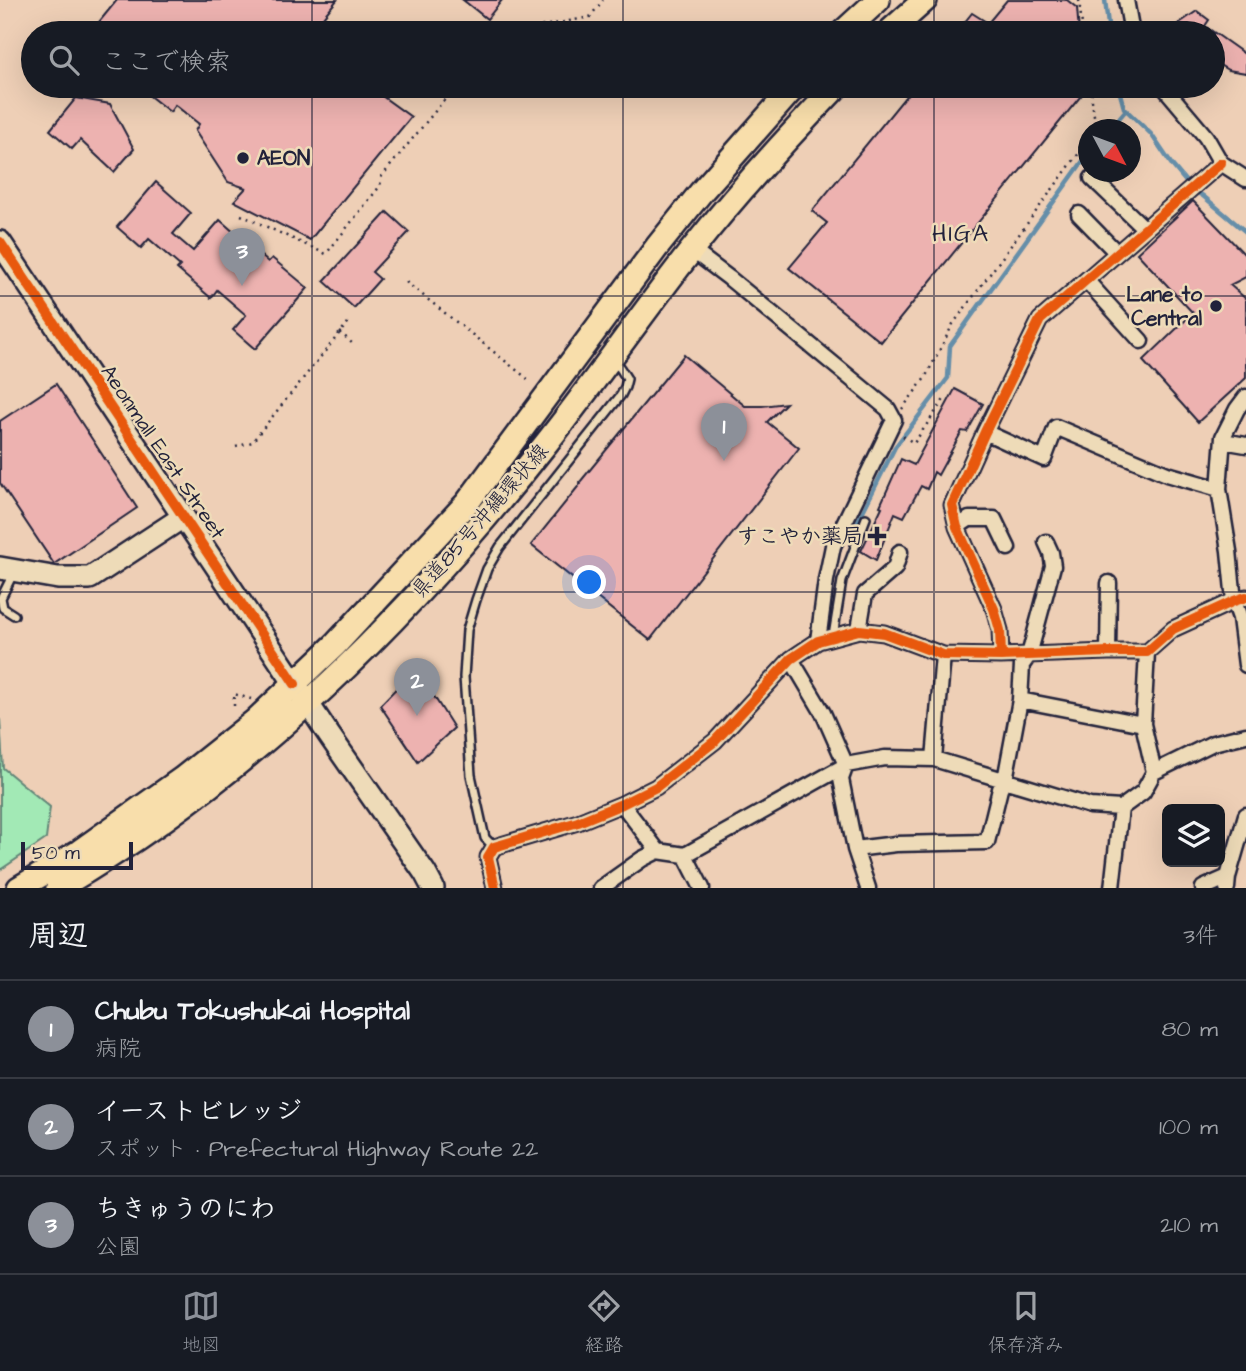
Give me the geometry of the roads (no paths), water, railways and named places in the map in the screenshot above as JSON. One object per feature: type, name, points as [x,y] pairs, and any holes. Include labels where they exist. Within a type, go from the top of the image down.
[{"type":"main road","points":[[855,21],[878,0]]},
{"type":"main road","points":[[901,21],[925,0]]},
{"type":"main road","name":"県道85号沖縄環状線","points":[[58,888],[178,810],[253,737],[295,684],[335,645],[467,503],[657,247],[783,98]]},
{"type":"main road","name":"県道85号沖縄環状線","points":[[19,888],[79,852],[182,779],[308,704],[351,664],[436,577],[549,441],[692,250],[826,98]]},
{"type":"street","points":[[1126,0],[1130,21]]},
{"type":"street","points":[[1173,98],[1206,137],[1221,163],[1246,179]]},
{"type":"street","points":[[1001,656],[1000,630],[994,609],[957,527],[952,505],[1040,320],[1221,163]]},
{"type":"street","points":[[1096,182],[1145,229]]},
{"type":"street","points":[[1079,214],[1117,253]]},
{"type":"street","name":"Aeonmall East Street","points":[[0,242],[433,888]]},
{"type":"street","points":[[692,250],[888,409],[894,420],[833,546],[826,580],[826,639]]},
{"type":"street","points":[[1086,280],[1141,341]]},
{"type":"street","points":[[1246,397],[1223,437],[1219,489],[1240,599],[1246,665]]},
{"type":"street","points":[[985,432],[1044,459],[1056,427],[1167,474],[1219,489]]},
{"type":"street","points":[[1223,441],[1246,445]]},
{"type":"street","points":[[7,569],[58,578],[90,578],[183,517]]},
{"type":"street","points":[[957,527],[969,519],[994,519],[1008,548]]},
{"type":"street","points":[[855,849],[896,844],[987,842],[1000,789],[1005,780],[1020,700],[1022,665],[1030,655],[1054,566],[1046,542]]},
{"type":"street","points":[[859,630],[865,594],[895,568],[900,552]]},
{"type":"street","points":[[1108,652],[1109,583]]},
{"type":"street","points":[[495,888],[488,857],[494,847],[557,829],[622,804],[656,787],[715,741],[791,659],[826,639],[859,630],[884,633],[943,655],[1147,652],[1173,629],[1240,599]]},
{"type":"street","points":[[1147,652],[1143,724],[1154,772]]},
{"type":"street","points":[[934,759],[943,655]]},
{"type":"street","points":[[791,659],[823,713],[846,765],[841,779],[855,849],[867,888]]},
{"type":"street","points":[[1020,700],[1143,724]]},
{"type":"street","points":[[601,888],[658,851],[685,855],[846,765],[885,758],[934,759],[1090,806],[1121,808],[1143,792],[1154,772],[1213,743],[1246,735]]},
{"type":"street","points":[[622,804],[658,851]]},
{"type":"street","points":[[1112,888],[1121,808]]},
{"type":"street","points":[[1203,888],[1228,883],[1246,815]]},
{"type":"street","points":[[685,855],[702,888]]},
{"type":"lane","points":[[494,847],[485,838],[471,775],[464,677],[467,630],[487,569],[500,547],[621,395],[627,379],[621,368],[610,359]]},
{"type":"lane","points":[[826,639],[842,581],[866,518]]},
{"type":"lane","points":[[7,569],[1,598],[3,608],[14,615]]},
{"type":"waterway","points":[[1105,0],[1108,21]]},
{"type":"waterway","points":[[1121,98],[1124,108],[1151,134],[1192,189],[1246,232]]},
{"type":"waterway","points":[[1118,119],[1126,110]]},
{"type":"waterway","points":[[858,521],[895,447],[948,378],[950,346],[1078,168]]},
{"type":"place","name":"AEON","points":[[243,158]]},
{"type":"place","name":"ちきゅうのにわ","points":[[242,286]]},
{"type":"place","name":"Lane to Central","points":[[1216,306]]},
{"type":"place","name":"Chubu Tokushukai Hospital","points":[[724,461]]},
{"type":"place","name":"すこやか薬局","points":[[877,536]]},
{"type":"place","name":"イーストビレッジ","points":[[417,716]]},
{"type":"district","name":"HIGA","points":[[961,234]]}]
